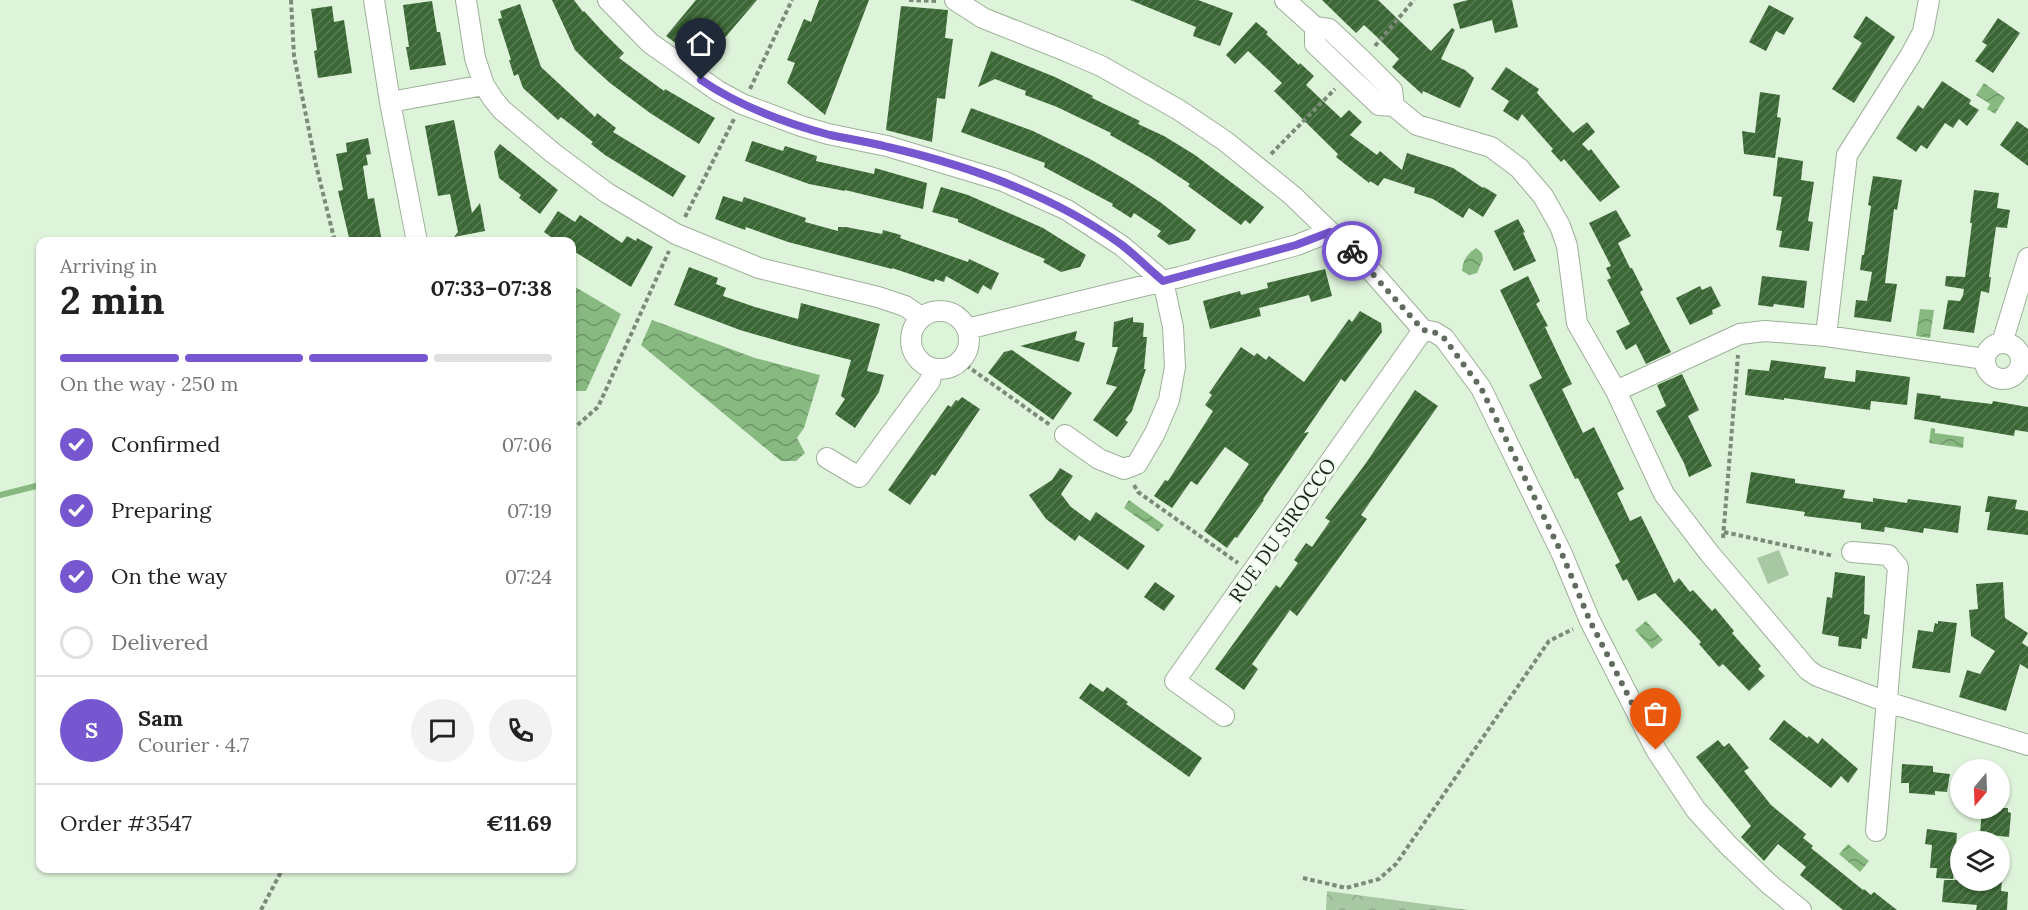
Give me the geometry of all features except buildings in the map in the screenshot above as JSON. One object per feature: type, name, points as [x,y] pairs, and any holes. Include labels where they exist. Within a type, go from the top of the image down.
[{"type":"street","points":[[374,0],[390,102],[416,237]]},
{"type":"street","points":[[466,0],[475,58],[484,85],[502,110],[607,194],[676,234],[759,268],[878,297],[905,306],[921,317]]},
{"type":"street","points":[[608,0],[650,43],[718,91],[742,104],[828,134],[887,146],[1003,181],[1067,210],[1122,246],[1163,281],[1173,327],[1175,367],[1169,400],[1155,433],[1137,464],[1124,469],[1099,459],[1065,435]]},
{"type":"street","points":[[955,0],[983,18],[1101,66],[1179,110],[1225,141],[1293,196],[1359,258],[1423,330],[1434,332],[1444,338],[1481,388],[1562,554],[1590,621],[1656,750],[1696,810],[1728,845],[1769,884],[1801,910]]},
{"type":"street","points":[[1286,0],[1315,27],[1329,29],[1392,90],[1394,106],[1417,124],[1491,147],[1519,168],[1543,196],[1560,226],[1567,246],[1576,323],[1616,391],[1664,494],[1808,670],[1818,676],[1887,702],[2028,745]]},
{"type":"street","points":[[1826,336],[1847,154],[1911,56],[1923,33],[1929,0]]},
{"type":"street","points":[[390,102],[484,85]]},
{"type":"street","points":[[967,329],[1163,281],[1296,245],[1330,232]]},
{"type":"street","points":[[2002,342],[2028,258]]},
{"type":"street","points":[[947,311],[956,315],[967,329],[969,346],[960,361],[952,367],[942,369],[924,365],[912,350],[911,332],[921,317],[929,312],[947,311]]},
{"type":"street","name":"RUE DU SIROCCO","points":[[1224,716],[1175,681],[1423,330]]},
{"type":"street","points":[[1616,391],[1740,334],[1765,331],[1826,336],[1985,359]]},
{"type":"street","points":[[2002,342],[2014,346],[2024,363],[2012,376],[2001,379],[1987,370],[1985,359],[1992,346],[2002,342]]},
{"type":"street","points":[[827,458],[859,477],[930,381],[932,368]]},
{"type":"street","points":[[1852,552],[1888,555],[1898,567],[1876,831]]},
{"type":"path","points":[[291,0],[294,56],[333,237]]},
{"type":"path","points":[[909,0],[937,2],[944,0]]},
{"type":"path","points":[[576,426],[598,407],[676,234]]},
{"type":"path","points":[[1721,566],[1740,334]]},
{"type":"path","points":[[960,361],[1065,435]]},
{"type":"path","points":[[1124,469],[1138,492],[1251,573]]},
{"type":"path","points":[[1724,532],[1837,556],[1852,552]]},
{"type":"path","points":[[1303,878],[1346,888],[1379,879],[1396,864],[1549,642],[1590,621]]},
{"type":"path","points":[[261,910],[280,873]]},
{"type":"green space","points":[[1779,550],[1789,575],[1768,584],[1757,558]]},
{"type":"green space","points":[[1327,891],[1469,910],[1326,910]]},
{"type":"water","points":[[1984,83],[2005,98],[1995,114],[1987,109],[1990,104],[1976,95]]},
{"type":"water","points":[[1476,248],[1482,253],[1483,259],[1477,273],[1469,275],[1462,271],[1463,264]]},
{"type":"water","points":[[576,287],[621,314],[586,391],[576,391]]},
{"type":"water","points":[[1920,309],[1934,310],[1930,338],[1916,336]]},
{"type":"water","points":[[652,320],[755,358],[820,375],[804,428],[797,438],[805,453],[796,461],[781,461],[641,345]]},
{"type":"water","points":[[1931,428],[1935,429],[1935,433],[1964,437],[1963,448],[1929,443]]},
{"type":"water","points":[[1129,500],[1164,525],[1158,532],[1124,508]]},
{"type":"water","points":[[1646,621],[1663,640],[1652,649],[1635,630]]},
{"type":"water","points":[[1848,844],[1869,861],[1860,872],[1839,854]]},
{"type":"waterway","points":[[0,495],[36,486]]},
{"type":"way so far","points":[[1352,251],[1423,330],[1434,332],[1444,338],[1481,388],[1562,554],[1590,621],[1656,750]]},
{"type":"route","points":[[701,80],[742,104],[801,126],[887,146],[1003,181],[1067,210],[1122,246],[1163,281],[1296,245],[1330,232],[1352,251]]}]
